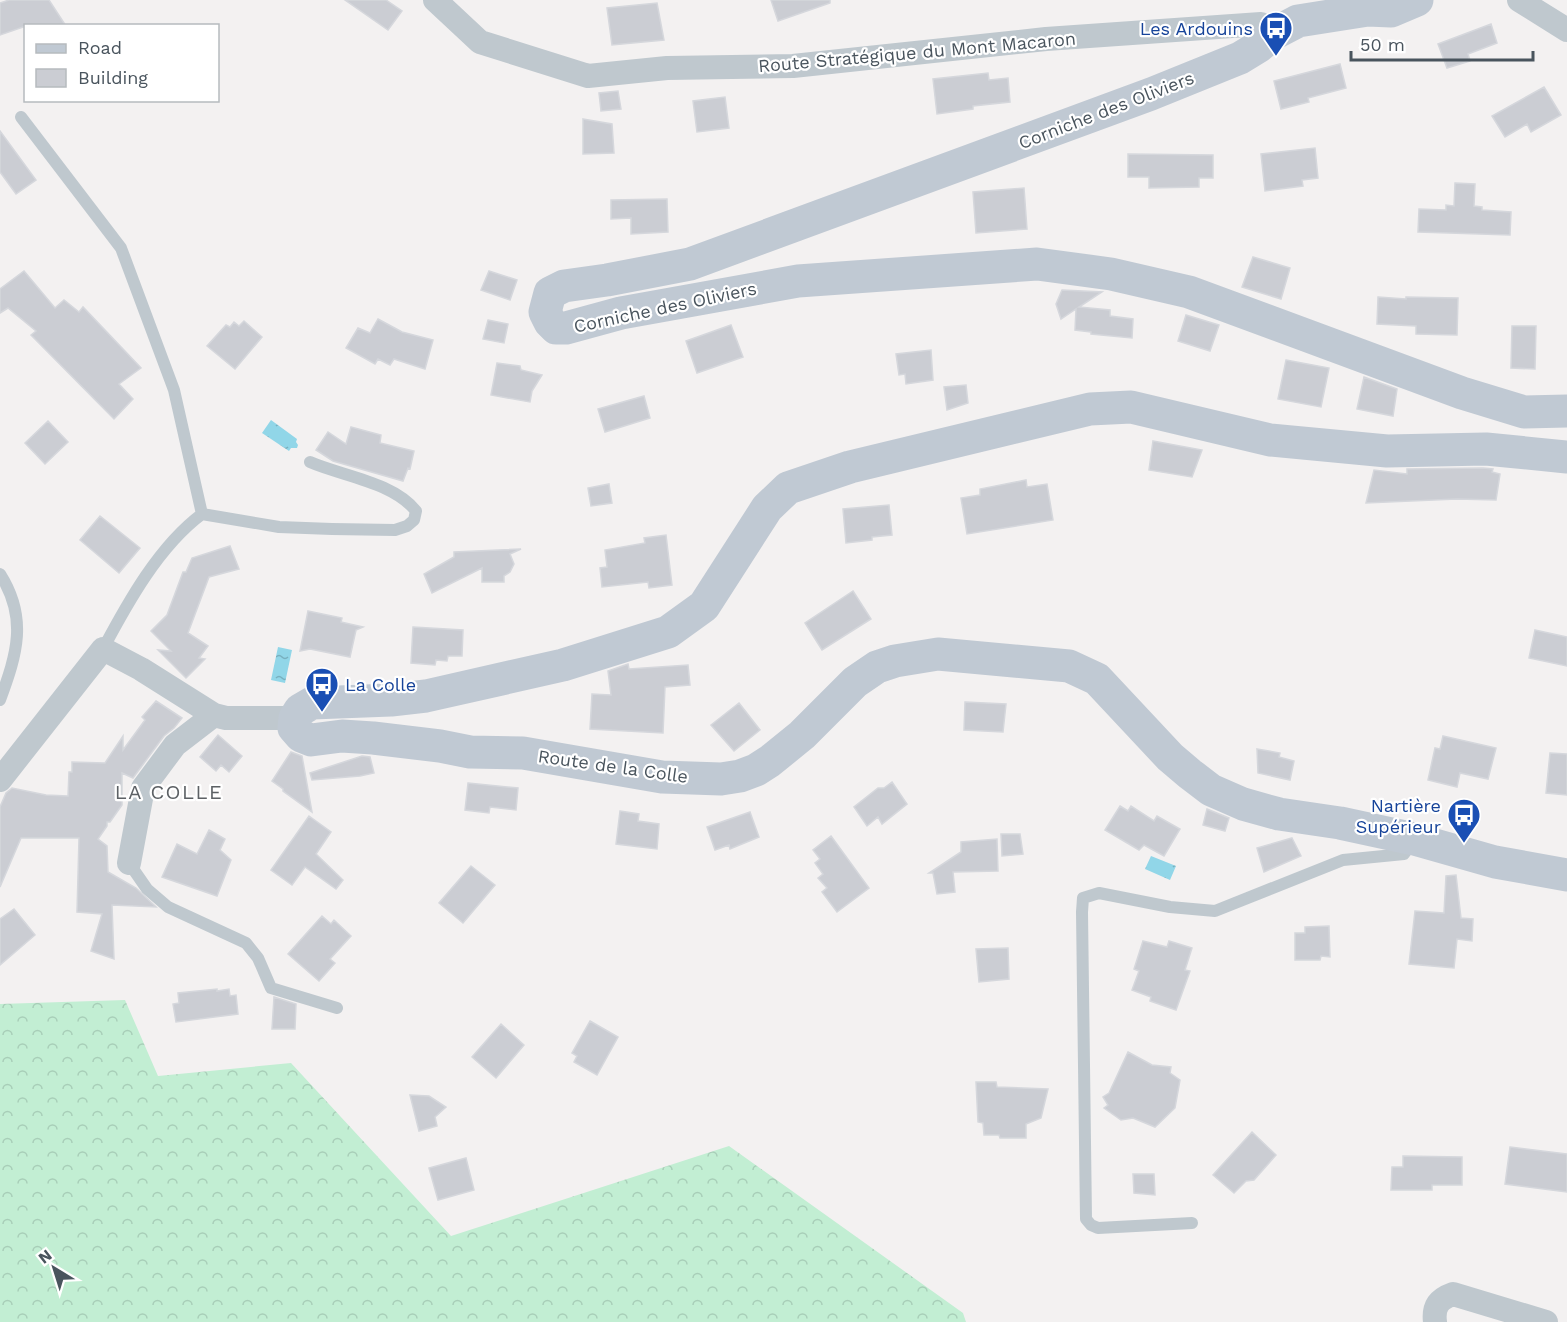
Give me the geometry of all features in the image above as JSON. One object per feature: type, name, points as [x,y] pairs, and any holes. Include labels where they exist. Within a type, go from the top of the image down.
[{"type":"street","name":"Route Stratégique du Mont Macaron","points":[[435,0],[480,42],[588,76],[667,68],[793,66],[1046,39],[1262,24],[1273,34]]},
{"type":"street","name":"Corniche des Oliviers","points":[[1417,0],[1391,11],[1369,5],[1298,21],[1273,34],[1240,58],[1171,86],[690,264],[564,286],[550,293],[545,312],[547,318],[556,328],[566,328],[621,313],[798,281],[1037,264],[1111,274],[1189,292],[1524,412],[1567,411]]},
{"type":"street","points":[[1519,0],[1567,30]]},
{"type":"street","points":[[0,780],[103,649],[141,669],[214,716],[226,718],[294,718],[300,710],[312,703],[426,696],[563,666],[668,632],[704,606],[767,508],[788,488],[850,467],[1090,408],[1131,407],[1270,440],[1387,451],[1486,449],[1567,457]]},
{"type":"street","name":"Route de la Colle","points":[[294,718],[294,728],[301,736],[311,741],[342,736],[373,738],[470,752],[523,753],[662,777],[721,779],[740,776],[770,761],[790,746],[855,682],[877,667],[895,661],[938,654],[1069,666],[1097,680],[1170,757],[1211,790],[1254,809],[1340,823],[1414,839],[1495,862],[1567,875]]},
{"type":"street","points":[[129,863],[143,788],[175,745],[214,716]]},
{"type":"street","points":[[1435,1322],[1436,1305],[1444,1297],[1453,1294],[1546,1322]]},
{"type":"lane","points":[[21,117],[121,248],[174,390],[202,514]]},
{"type":"lane","points":[[202,514],[279,527],[332,529],[395,530],[407,526],[414,520],[416,511],[392,492],[310,462]]},
{"type":"lane","points":[[103,649],[120,617],[156,563],[175,538],[202,514]]},
{"type":"lane","points":[[0,574],[7,585],[18,622],[18,639],[0,700]]},
{"type":"lane","points":[[1192,1223],[1098,1228],[1086,1219],[1083,898],[1099,893],[1170,907],[1215,911],[1343,860],[1404,854],[1414,839]]},
{"type":"lane","points":[[129,863],[147,889],[168,907],[246,943],[258,958],[271,988],[337,1008]]},
{"type":"green space","points":[[125,1000],[158,1076],[291,1063],[451,1236],[729,1146],[963,1313],[966,1322],[0,1322],[0,1004]]},
{"type":"water","points":[[271,420],[297,439],[297,448],[291,448],[289,451],[262,433]]},
{"type":"water","points":[[278,647],[292,650],[285,683],[271,680]]},
{"type":"water","points":[[1151,856],[1176,866],[1170,880],[1145,869]]},
{"type":"building","points":[[9,0],[49,0],[65,24],[24,24],[24,27],[0,35],[0,3]]},
{"type":"building","points":[[345,0],[386,0],[402,11],[388,30]]},
{"type":"building","points":[[771,0],[830,0],[830,3],[778,21]]},
{"type":"building","points":[[657,3],[664,40],[612,45],[607,8]]},
{"type":"building","points":[[1491,24],[1497,43],[1468,54],[1470,61],[1447,68],[1438,44]]},
{"type":"building","points":[[1340,64],[1346,88],[1308,98],[1309,102],[1281,109],[1274,81]]},
{"type":"building","points":[[988,73],[989,80],[1008,78],[1010,102],[973,106],[973,109],[937,114],[933,79]]},
{"type":"building","points":[[1544,87],[1561,115],[1531,132],[1527,124],[1505,137],[1492,116]]},
{"type":"building","points":[[618,91],[621,109],[601,111],[599,93]]},
{"type":"building","points":[[725,97],[729,128],[697,132],[693,101]]},
{"type":"building","points":[[583,119],[612,124],[614,153],[583,154]]},
{"type":"building","points":[[0,131],[36,180],[16,194],[0,172]]},
{"type":"building","points":[[1315,148],[1318,178],[1302,180],[1303,186],[1265,191],[1261,154]]},
{"type":"building","points":[[1128,154],[1213,155],[1213,178],[1199,178],[1199,187],[1149,188],[1149,177],[1128,177]]},
{"type":"building","points":[[1455,183],[1475,184],[1474,206],[1482,207],[1482,210],[1511,212],[1510,235],[1418,232],[1419,209],[1446,210],[1446,205],[1454,206]]},
{"type":"building","points":[[1024,188],[1027,229],[976,233],[973,192]]},
{"type":"building","points":[[667,199],[668,232],[631,234],[631,218],[611,219],[611,200]]},
{"type":"building","points":[[1253,257],[1290,268],[1281,299],[1242,287]]},
{"type":"building","points":[[24,271],[55,308],[64,300],[79,312],[83,307],[141,368],[119,384],[133,399],[114,419],[31,335],[36,331],[8,308],[0,313],[0,289]]},
{"type":"building","points":[[489,271],[517,280],[510,300],[481,290]]},
{"type":"building","points":[[1062,290],[1102,292],[1079,307],[1110,310],[1110,316],[1133,319],[1132,338],[1075,330],[1076,309],[1061,319],[1056,304]]},
{"type":"building","points":[[1378,297],[1458,298],[1457,335],[1416,334],[1416,326],[1377,324]]},
{"type":"building","points":[[1186,315],[1219,325],[1210,351],[1178,341]]},
{"type":"building","points":[[378,319],[402,332],[433,340],[425,369],[394,359],[390,365],[378,359],[375,364],[346,348],[358,328],[370,333]]},
{"type":"building","points":[[488,320],[508,324],[504,343],[483,339]]},
{"type":"building","points":[[244,321],[262,337],[235,369],[207,346],[226,325],[230,327],[234,322],[239,326]]},
{"type":"building","points":[[731,325],[743,357],[697,373],[686,341]]},
{"type":"building","points":[[1512,326],[1536,326],[1535,369],[1511,368]]},
{"type":"building","points":[[931,350],[933,380],[906,384],[905,374],[899,375],[896,354]]},
{"type":"building","points":[[1286,360],[1329,368],[1321,407],[1278,399]]},
{"type":"building","points":[[497,363],[520,366],[521,370],[542,375],[532,391],[530,402],[491,395]]},
{"type":"building","points":[[1364,377],[1397,389],[1393,416],[1357,409]]},
{"type":"building","points":[[966,385],[968,403],[947,410],[944,387]]},
{"type":"building","points":[[644,396],[650,418],[605,432],[598,409]]},
{"type":"building","points":[[48,421],[68,442],[45,464],[25,443]]},
{"type":"building","points":[[351,427],[381,435],[380,443],[414,451],[410,469],[408,468],[403,481],[333,461],[316,450],[328,432],[346,444]]},
{"type":"building","points":[[1153,441],[1202,450],[1192,477],[1149,470]]},
{"type":"building","points":[[1407,469],[1493,469],[1492,472],[1500,474],[1496,500],[1457,499],[1366,503],[1374,470],[1407,474]]},
{"type":"building","points":[[1026,480],[1027,487],[1047,484],[1053,520],[967,534],[961,498],[980,495],[980,489]]},
{"type":"building","points":[[609,484],[612,503],[591,506],[588,488]]},
{"type":"building","points":[[889,505],[892,535],[846,543],[843,509]]},
{"type":"building","points":[[100,516],[140,548],[119,573],[80,540]]},
{"type":"building","points":[[666,535],[672,585],[649,588],[648,582],[602,587],[600,568],[607,567],[605,550],[645,543],[644,538]]},
{"type":"building","points":[[230,546],[239,569],[209,577],[188,633],[208,646],[199,658],[205,659],[186,678],[158,650],[171,651],[151,631],[167,615],[183,572],[186,572],[192,558]]},
{"type":"building","points":[[521,549],[510,554],[514,564],[510,572],[504,576],[504,582],[482,582],[482,568],[432,593],[424,574],[454,557],[454,552]]},
{"type":"building","points":[[853,591],[871,619],[822,650],[805,623]]},
{"type":"building","points":[[308,611],[342,618],[341,622],[363,627],[356,630],[350,657],[310,649],[300,651]]},
{"type":"building","points":[[413,627],[463,630],[462,656],[448,656],[447,661],[436,660],[435,665],[411,663]]},
{"type":"building","points":[[1535,630],[1567,637],[1567,666],[1529,658]]},
{"type":"building","points":[[628,664],[629,669],[688,665],[690,685],[665,687],[663,733],[590,729],[592,694],[611,695],[608,671]]},
{"type":"building","points":[[156,701],[182,718],[164,736],[133,778],[122,773],[122,805],[110,822],[107,822],[107,826],[98,839],[107,846],[108,872],[136,888],[156,907],[112,905],[114,959],[91,951],[102,914],[77,912],[79,838],[21,838],[0,887],[0,807],[6,793],[12,788],[46,795],[68,796],[69,772],[72,772],[72,762],[105,763],[123,736],[123,750],[145,720],[142,717]]},
{"type":"building","points":[[965,702],[1006,704],[1003,732],[964,730]]},
{"type":"building","points":[[739,703],[760,730],[734,751],[711,725]]},
{"type":"building","points":[[218,735],[242,756],[229,772],[221,765],[216,771],[200,757]]},
{"type":"building","points":[[1443,736],[1496,748],[1488,779],[1460,773],[1457,787],[1428,780],[1435,748],[1440,749]]},
{"type":"building","points":[[1257,749],[1280,753],[1279,757],[1294,761],[1290,780],[1258,773]]},
{"type":"building","points":[[291,752],[302,756],[312,812],[272,781]]},
{"type":"building","points":[[1550,753],[1567,754],[1567,795],[1546,793]]},
{"type":"building","points":[[362,756],[370,757],[374,773],[312,780],[310,773]]},
{"type":"building","points":[[892,782],[907,804],[882,824],[878,817],[867,826],[854,807],[878,788],[884,788]]},
{"type":"building","points":[[468,783],[518,788],[516,810],[490,807],[489,813],[465,810]]},
{"type":"building","points":[[1120,806],[1128,811],[1131,806],[1154,821],[1157,816],[1180,829],[1164,856],[1144,845],[1139,850],[1105,830]]},
{"type":"building","points":[[1207,809],[1229,818],[1225,831],[1203,825]]},
{"type":"building","points":[[620,811],[639,814],[638,821],[659,824],[657,849],[616,844]]},
{"type":"building","points":[[750,812],[759,837],[730,849],[729,845],[715,850],[707,827]]},
{"type":"building","points":[[309,816],[331,832],[316,854],[343,880],[336,889],[305,867],[292,885],[271,870]]},
{"type":"building","points":[[209,830],[225,839],[220,850],[231,860],[217,896],[162,877],[177,844],[197,854]]},
{"type":"building","points":[[1001,834],[1020,834],[1023,854],[1002,856]]},
{"type":"building","points":[[831,836],[869,888],[837,912],[822,892],[827,888],[818,878],[823,874],[815,863],[820,859],[813,850]]},
{"type":"building","points":[[1292,838],[1301,856],[1264,872],[1257,848]]},
{"type":"building","points":[[997,839],[998,871],[953,872],[955,892],[937,894],[933,873],[929,873],[961,852],[961,842]]},
{"type":"building","points":[[471,866],[495,885],[463,923],[439,903]]},
{"type":"building","points":[[1456,875],[1461,918],[1473,919],[1472,941],[1457,939],[1454,968],[1409,964],[1415,911],[1444,913],[1446,876]]},
{"type":"building","points":[[14,909],[35,935],[0,965],[0,919]]},
{"type":"building","points":[[322,916],[331,924],[334,920],[351,936],[330,959],[335,963],[319,981],[288,954]]},
{"type":"building","points":[[1329,926],[1330,957],[1321,956],[1320,960],[1295,960],[1295,933],[1305,933],[1305,927]]},
{"type":"building","points":[[1143,941],[1167,947],[1169,941],[1192,948],[1185,970],[1190,971],[1176,1010],[1150,1001],[1151,997],[1132,990],[1139,971],[1134,969]]},
{"type":"building","points":[[1008,948],[1009,979],[979,982],[976,949]]},
{"type":"building","points":[[217,989],[217,991],[229,989],[230,996],[236,995],[238,1014],[176,1022],[173,1004],[179,1003],[178,993]]},
{"type":"building","points":[[274,997],[296,1004],[295,1029],[272,1029]]},
{"type":"building","points":[[590,1021],[618,1037],[597,1075],[574,1062],[577,1056],[572,1053]]},
{"type":"building","points":[[501,1024],[524,1045],[496,1078],[472,1057]]},
{"type":"building","points":[[1128,1052],[1152,1065],[1171,1067],[1170,1073],[1180,1080],[1175,1108],[1155,1127],[1133,1118],[1121,1120],[1104,1108],[1108,1105],[1103,1097],[1109,1093]]},
{"type":"building","points":[[976,1082],[996,1082],[997,1087],[1048,1089],[1041,1118],[1026,1124],[1026,1138],[1000,1138],[999,1135],[984,1135],[983,1123],[978,1122]]},
{"type":"building","points":[[410,1095],[429,1096],[446,1107],[435,1117],[437,1126],[419,1131]]},
{"type":"building","points":[[1252,1132],[1276,1155],[1254,1180],[1246,1181],[1234,1193],[1213,1175]]},
{"type":"building","points":[[1510,1147],[1567,1154],[1567,1192],[1505,1184]]},
{"type":"building","points":[[1403,1156],[1462,1157],[1462,1185],[1432,1185],[1432,1190],[1391,1190],[1392,1167],[1403,1167]]},
{"type":"building","points":[[466,1158],[474,1190],[438,1200],[429,1168]]},
{"type":"building","points":[[1133,1174],[1154,1174],[1155,1195],[1134,1193]]},
{"type":"place","name":"Les Ardouins","points":[[1276,57]]},
{"type":"place","name":"La Colle","points":[[322,713]]},
{"type":"place","name":"Nartière Supérieur","points":[[1464,844]]},
{"type":"district","name":"LA COLLE","points":[[169,792]]}]
